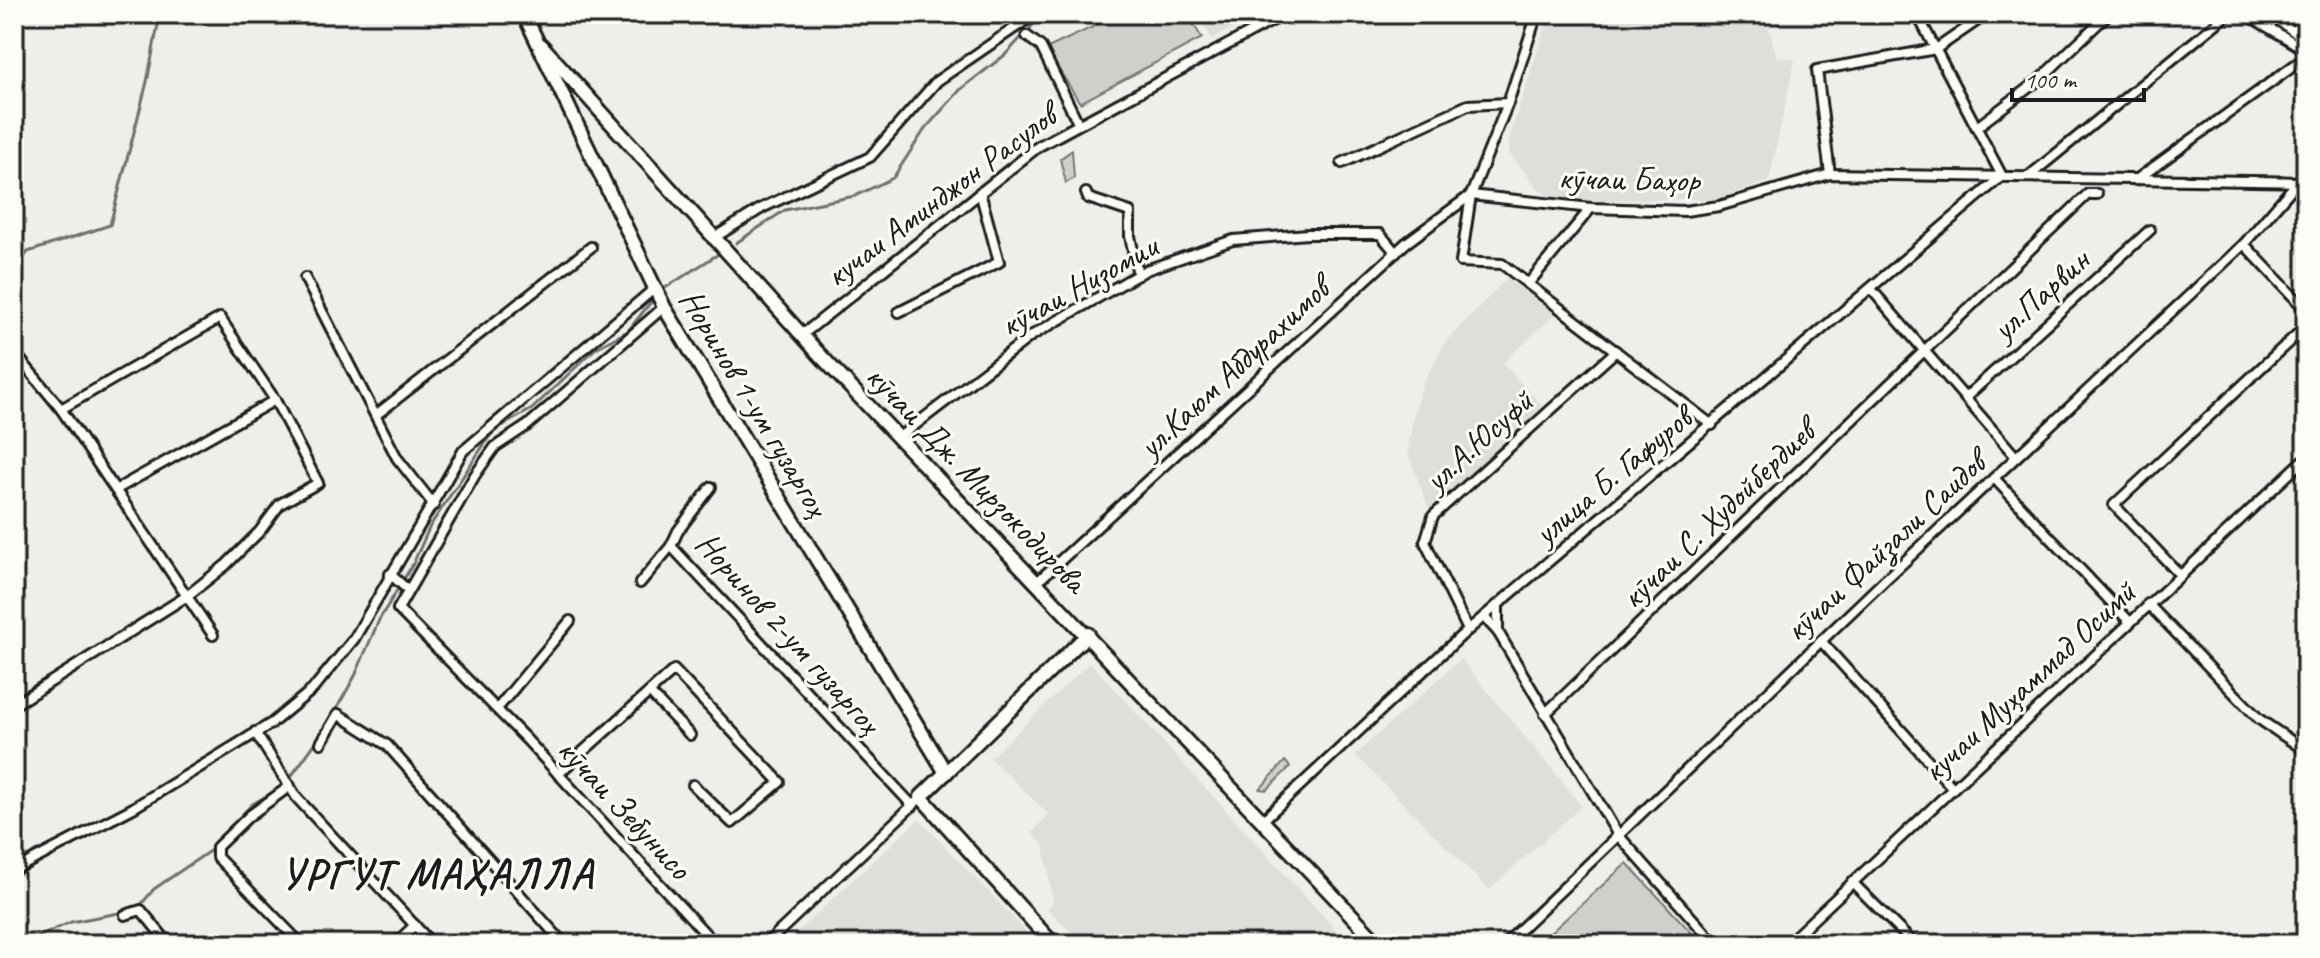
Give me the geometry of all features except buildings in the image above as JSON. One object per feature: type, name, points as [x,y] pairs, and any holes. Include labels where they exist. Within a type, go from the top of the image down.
[{"type":"street","points":[[524,14],[541,45]]},
{"type":"street","points":[[712,239],[762,208],[870,157],[937,81],[1035,14]]},
{"type":"street","name":"кучаи Аминджон Расулов","points":[[802,335],[1039,146],[1285,14]]},
{"type":"street","points":[[1537,14],[1508,103],[1471,195],[1461,262],[1502,264],[1712,425]]},
{"type":"street","points":[[1917,14],[2002,176]]},
{"type":"street","points":[[1830,174],[1817,70],[1936,49],[1987,14]]},
{"type":"street","points":[[1977,127],[2040,79],[2108,14]]},
{"type":"street","points":[[2028,177],[2228,14]]},
{"type":"street","points":[[2246,14],[2306,50]]},
{"type":"street","points":[[2269,14],[2306,40]]},
{"type":"street","points":[[1027,36],[1041,47],[1078,123]]},
{"type":"street","name":"кӯчаи Дж. Мирзокодирова","points":[[541,45],[712,239],[1379,944]]},
{"type":"street","name":"Норинов 1-ум гузаргоҳ","points":[[541,45],[601,180],[659,296],[946,773]]},
{"type":"street","points":[[2136,180],[2306,57]]},
{"type":"street","points":[[1342,163],[1468,105],[1508,103]]},
{"type":"street","points":[[2295,181],[2306,172]]},
{"type":"street","name":"кӯчаи Баҳор","points":[[1471,195],[1591,208],[1685,211],[1719,206],[1830,174],[2306,182]]},
{"type":"street","name":"улица Б. Гафуров","points":[[1262,821],[1468,630],[1872,290],[2002,176]]},
{"type":"street","name":"кӯчаи Файзали Саидов","points":[[1505,944],[1821,641],[2244,244],[2295,181]]},
{"type":"street","points":[[899,312],[999,262],[980,192]]},
{"type":"street","points":[[1086,193],[1088,198],[1130,212],[1130,236],[1138,275]]},
{"type":"street","name":"кӯчаи С. Худойбердиев","points":[[1545,714],[2088,194],[2097,194]]},
{"type":"street","name":"ул.Каюм Абдурахимов","points":[[1036,583],[1396,253],[1471,195]]},
{"type":"street","points":[[1528,284],[1591,208]]},
{"type":"street","name":"ул.Парвин","points":[[1966,397],[2150,230]]},
{"type":"street","name":"кӯчаи Низомии","points":[[898,438],[1031,336],[1138,275],[1233,240],[1308,234],[1380,234],[1396,253]]},
{"type":"street","points":[[2244,244],[2306,310]]},
{"type":"street","points":[[376,415],[591,247]]},
{"type":"street","points":[[305,278],[397,458],[434,505]]},
{"type":"street","points":[[1872,290],[2016,457]]},
{"type":"street","points":[[14,870],[133,808],[255,732],[313,689],[354,639],[463,451],[659,296]]},
{"type":"street","points":[[390,574],[408,590],[475,475],[495,447],[528,425],[659,296]]},
{"type":"street","points":[[14,705],[187,596],[226,565],[260,531],[280,504],[318,483],[275,400],[220,318],[61,409]]},
{"type":"street","points":[[2180,575],[2114,505],[2306,326]]},
{"type":"street","name":"ул.А.Юсуфй","points":[[1468,630],[1425,542],[1433,516],[1616,351]]},
{"type":"street","points":[[14,352],[61,409],[213,635]]},
{"type":"street","points":[[117,489],[275,400]]},
{"type":"street","name":"кучаи Муҳаммад Осимй","points":[[1787,944],[2306,458]]},
{"type":"street","points":[[1994,478],[2129,621]]},
{"type":"street","name":"Норинов 2-ум гузаргоҳ","points":[[711,487],[678,531],[671,546],[917,801]]},
{"type":"street","points":[[640,583],[671,546]]},
{"type":"street","name":"кӯчаи Зебунисо","points":[[408,590],[398,609],[497,709],[715,944]]},
{"type":"street","points":[[2148,604],[2259,719],[2306,751]]},
{"type":"street","points":[[1498,605],[1498,632]]},
{"type":"street","points":[[1484,617],[1498,632],[1618,835],[1715,944]]},
{"type":"street","points":[[497,709],[570,621]]},
{"type":"street","points":[[766,944],[1088,634]]},
{"type":"street","points":[[1821,641],[1952,787]]},
{"type":"street","points":[[558,774],[674,670],[780,782],[732,823],[693,785]]},
{"type":"street","points":[[650,693],[690,735]]},
{"type":"street","points":[[321,743],[338,714],[387,745],[564,944]]},
{"type":"street","points":[[255,732],[290,786],[432,944]]},
{"type":"street","points":[[290,786],[249,816],[217,847],[217,857],[301,944]]},
{"type":"street","points":[[917,801],[1053,944]]},
{"type":"street","points":[[1852,882],[1914,944]]},
{"type":"street","points":[[125,915],[141,910],[169,944]]},
{"type":"street","points":[[395,944],[415,925]]},
{"type":"shaded area","points":[[1120,14],[1187,14],[1202,38],[1080,103],[1046,49]]},
{"type":"shaded area","points":[[1197,14],[1258,14],[1212,39]]},
{"type":"shaded area","points":[[1550,14],[1765,14],[1777,57],[1795,59],[1769,181],[1718,199],[1556,199],[1540,191],[1509,153],[1509,137]]},
{"type":"shaded area","points":[[1072,150],[1074,178],[1066,183],[1060,159]]},
{"type":"shaded area","points":[[1507,278],[1555,314],[1503,363],[1543,407],[1429,510],[1408,452],[1413,417],[1423,383],[1446,341]]},
{"type":"shaded area","points":[[1461,659],[1582,806],[1489,890],[1355,755]]},
{"type":"shaded area","points":[[1090,662],[1349,944],[1082,944],[1047,908],[1053,902],[1044,846],[1032,833],[1048,814],[990,758]]},
{"type":"shaded area","points":[[1285,761],[1290,767],[1267,790],[1260,789]]},
{"type":"shaded area","points":[[919,819],[1038,944],[784,944]]},
{"type":"shaded area","points":[[1627,863],[1702,944],[1538,944]]},
{"type":"waterway","points":[[14,269],[28,252],[110,225],[147,82],[160,14]]},
{"type":"waterway","points":[[736,243],[785,210],[855,196],[893,178],[925,129],[961,89],[1005,55],[1043,14]]},
{"type":"waterway","points":[[662,290],[720,253]]},
{"type":"waterway","points":[[290,778],[324,731],[355,676],[379,620],[413,564],[430,526],[493,431],[532,409],[596,348],[628,331],[654,298]]},
{"type":"waterway","points":[[232,827],[251,805],[285,785]]},
{"type":"waterway","points":[[139,907],[154,889],[214,848]]},
{"type":"waterway","points":[[22,944],[71,922],[124,912]]},
{"type":"district","name":"УРГУТ МАҲАЛЛА","points":[[437,873]]}]
